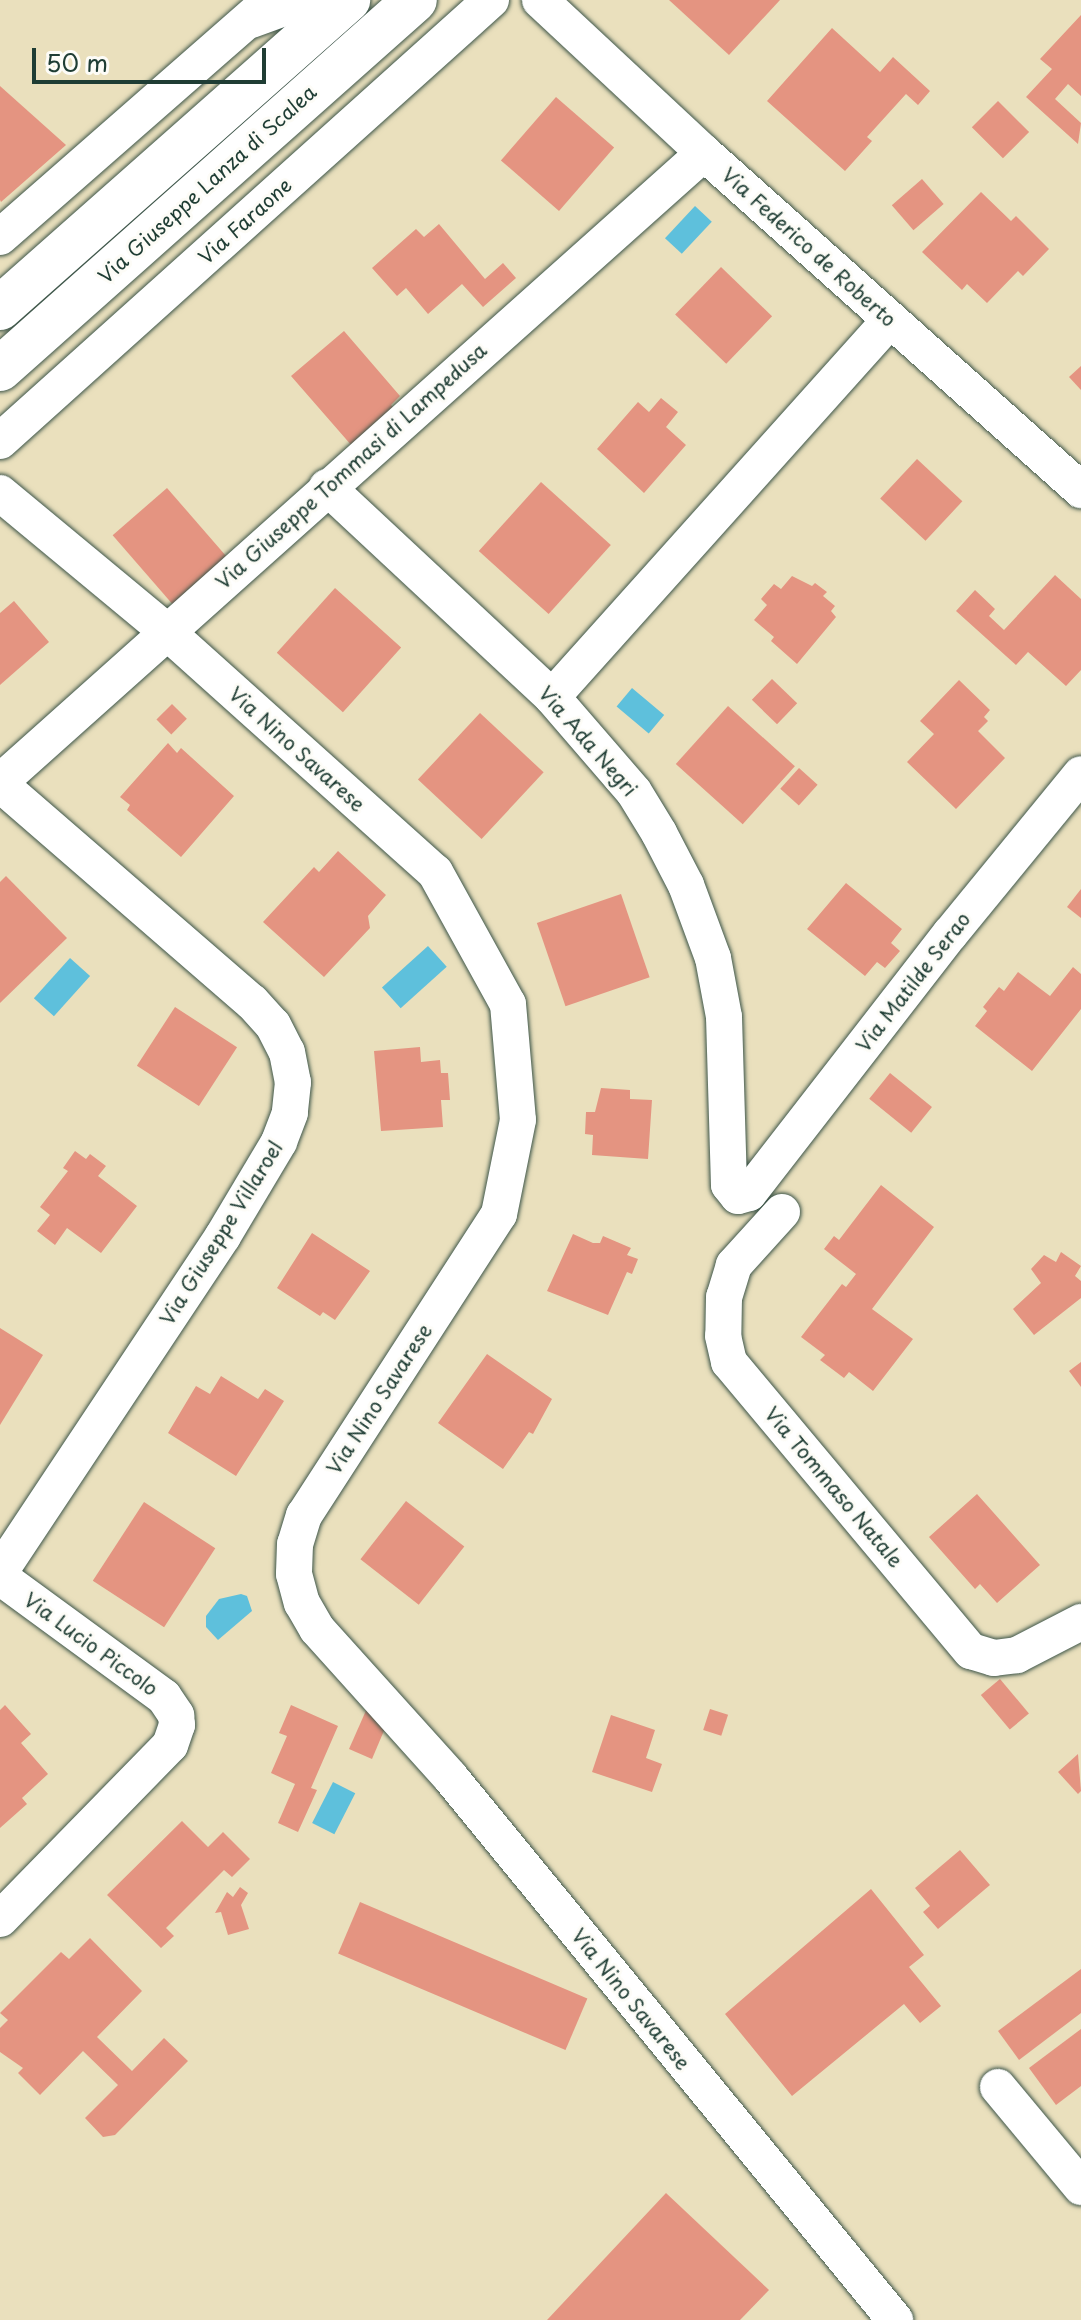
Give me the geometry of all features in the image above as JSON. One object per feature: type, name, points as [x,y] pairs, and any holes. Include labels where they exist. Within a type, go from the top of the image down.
[{"type":"street","points":[[0,237],[271,0]]},
{"type":"street","points":[[238,29],[266,12],[306,0]]},
{"type":"street","points":[[0,308],[348,0]]},
{"type":"street","name":"Via Giuseppe Lanza di Scalea","points":[[0,369],[415,0]]},
{"type":"street","name":"Via Faraone","points":[[0,441],[491,0]]},
{"type":"street","name":"Via Federico de Roberto","points":[[540,0],[704,153],[1081,490]]},
{"type":"street","name":"Via Giuseppe Tommasi di Lampedusa","points":[[0,783],[166,631],[704,153]]},
{"type":"street","points":[[552,697],[890,320]]},
{"type":"street","name":"Via Ada Negri","points":[[327,487],[552,697],[634,792],[686,885],[713,958],[724,1017],[730,1188],[738,1196],[749,1193]]},
{"type":"street","name":"Via Nino Savarese","points":[[0,493],[166,631],[435,872],[508,1004],[518,1120],[499,1214],[304,1515],[295,1544],[294,1574],[302,1603],[317,1629],[451,1778],[895,2320]]},
{"type":"street","name":"Via Matilde Serao","points":[[749,1193],[951,933],[1081,774]]},
{"type":"street","name":"Via Giuseppe Villaroel","points":[[0,783],[252,1002],[273,1025],[287,1052],[293,1082],[290,1113],[279,1142],[223,1236],[0,1574]]},
{"type":"street","name":"Via Tommaso Natale","points":[[782,1212],[734,1265],[724,1297],[723,1336],[729,1362],[971,1651],[994,1658],[1017,1655],[1081,1622]]},
{"type":"street","name":"Via Lucio Piccolo","points":[[0,1574],[164,1697],[176,1715],[176,1736],[170,1745],[0,1919]]},
{"type":"street","points":[[998,2087],[1081,2187]]},
{"type":"water","points":[[695,206],[712,222],[682,254],[665,238]]},
{"type":"water","points":[[632,688],[664,715],[649,733],[617,706]]},
{"type":"water","points":[[428,946],[447,967],[401,1008],[382,987]]},
{"type":"water","points":[[70,958],[90,976],[54,1016],[34,998]]},
{"type":"water","points":[[241,1594],[247,1596],[252,1611],[218,1640],[206,1627],[206,1616],[219,1599]]},
{"type":"water","points":[[333,1782],[355,1793],[334,1834],[312,1823]]},
{"type":"building","points":[[669,0],[780,0],[729,55]]},
{"type":"building","points":[[1081,15],[1081,96],[1068,84],[1055,99],[1081,123],[1078,144],[1026,97],[1052,69],[1040,59]]},
{"type":"building","points":[[832,28],[880,72],[893,57],[930,91],[918,105],[906,94],[867,137],[872,141],[845,171],[767,101]]},
{"type":"building","points":[[0,86],[66,145],[1,202],[0,200]]},
{"type":"building","points":[[556,97],[614,148],[559,211],[501,160]]},
{"type":"building","points":[[998,101],[1029,132],[1003,158],[972,127]]},
{"type":"building","points":[[922,179],[944,204],[913,230],[892,205]]},
{"type":"building","points":[[981,192],[1011,221],[1016,216],[1049,249],[1023,276],[1018,271],[987,303],[967,284],[962,290],[922,252]]},
{"type":"building","points":[[439,224],[485,279],[503,263],[516,278],[483,307],[462,284],[428,314],[406,288],[397,296],[372,268],[416,229],[424,237]]},
{"type":"building","points":[[721,267],[772,316],[726,364],[675,314]]},
{"type":"building","points":[[344,331],[400,396],[391,405],[395,409],[352,446],[291,376]]},
{"type":"building","points":[[1081,366],[1081,390],[1069,377]]},
{"type":"building","points":[[661,398],[678,412],[666,427],[686,445],[644,493],[597,449],[638,402],[649,412]]},
{"type":"building","points":[[917,459],[962,501],[926,541],[880,498]]},
{"type":"building","points":[[541,482],[611,545],[549,614],[479,551]]},
{"type":"building","points":[[167,488],[227,557],[173,605],[113,535]]},
{"type":"building","points":[[1055,575],[1081,599],[1081,670],[1066,686],[1028,652],[1016,665],[956,611],[975,590],[995,609],[989,616],[1004,630]]},
{"type":"building","points":[[792,576],[812,586],[815,583],[827,592],[823,596],[835,606],[831,611],[836,617],[797,664],[771,641],[774,637],[754,620],[767,605],[761,599],[774,584],[781,589]]},
{"type":"building","points":[[335,588],[401,648],[343,712],[277,653]]},
{"type":"building","points":[[14,601],[49,642],[0,685],[0,613]]},
{"type":"building","points":[[772,679],[797,703],[777,724],[752,700]]},
{"type":"building","points":[[959,680],[990,710],[984,717],[988,721],[978,731],[1005,758],[956,809],[907,762],[934,734],[920,721]]},
{"type":"building","points":[[172,704],[187,719],[171,734],[156,720]]},
{"type":"building","points":[[728,706],[795,766],[743,824],[676,764]]},
{"type":"building","points":[[480,713],[544,772],[482,839],[418,780]]},
{"type":"building","points":[[168,743],[177,753],[181,748],[234,796],[181,857],[127,810],[130,805],[120,797]]},
{"type":"building","points":[[799,768],[818,785],[799,806],[780,789]]},
{"type":"building","points":[[338,851],[386,895],[368,916],[370,928],[324,977],[263,922],[314,867],[319,872]]},
{"type":"building","points":[[6,876],[67,938],[0,1003],[0,882]]},
{"type":"building","points":[[846,883],[902,929],[891,943],[900,951],[885,968],[877,962],[865,976],[807,929]]},
{"type":"building","points":[[1081,889],[1081,918],[1067,907]]},
{"type":"building","points":[[621,894],[650,977],[565,1006],[537,923]]},
{"type":"building","points":[[1073,967],[1081,974],[1081,1009],[1032,1071],[975,1026],[987,1011],[983,1007],[999,987],[1004,991],[1018,972],[1050,996]]},
{"type":"building","points":[[175,1007],[237,1047],[199,1106],[137,1066]]},
{"type":"building","points":[[420,1047],[421,1062],[440,1060],[441,1073],[448,1073],[450,1100],[441,1100],[443,1127],[381,1131],[374,1051]]},
{"type":"building","points":[[890,1073],[932,1107],[911,1133],[869,1099]]},
{"type":"building","points":[[601,1088],[630,1090],[630,1099],[652,1100],[648,1159],[592,1155],[593,1135],[585,1134],[586,1112],[595,1112]]},
{"type":"building","points":[[75,1151],[86,1159],[90,1154],[106,1166],[98,1176],[137,1206],[101,1253],[67,1228],[55,1245],[37,1231],[50,1215],[40,1207],[68,1171],[63,1168]]},
{"type":"building","points":[[881,1185],[934,1227],[872,1309],[913,1339],[873,1391],[849,1372],[844,1378],[820,1360],[825,1355],[801,1337],[842,1284],[846,1287],[856,1274],[824,1249],[834,1236],[839,1240]]},
{"type":"building","points":[[312,1233],[370,1271],[335,1320],[323,1312],[320,1316],[277,1288]]},
{"type":"building","points":[[573,1234],[593,1243],[600,1243],[603,1236],[631,1248],[627,1255],[638,1259],[632,1274],[627,1272],[608,1315],[547,1291]]},
{"type":"building","points":[[1061,1252],[1081,1266],[1075,1276],[1081,1281],[1081,1298],[1034,1335],[1013,1309],[1041,1283],[1031,1269],[1044,1255],[1056,1262]]},
{"type":"building","points":[[0,1328],[43,1355],[0,1425]]},
{"type":"building","points":[[487,1354],[552,1399],[533,1434],[529,1432],[503,1469],[438,1423]]},
{"type":"building","points":[[1081,1362],[1081,1387],[1069,1371]]},
{"type":"building","points":[[221,1376],[258,1399],[265,1389],[284,1401],[236,1476],[168,1433],[196,1386],[210,1394]]},
{"type":"building","points":[[977,1494],[1040,1565],[997,1603],[980,1584],[975,1589],[929,1537]]},
{"type":"building","points":[[406,1501],[464,1547],[419,1605],[360,1559]]},
{"type":"building","points":[[144,1502],[215,1548],[164,1627],[93,1581]]},
{"type":"building","points":[[1000,1679],[1029,1713],[1010,1730],[981,1695]]},
{"type":"building","points":[[5,1705],[31,1734],[21,1743],[48,1774],[22,1798],[27,1804],[0,1828],[0,1710]]},
{"type":"building","points":[[291,1705],[338,1726],[311,1788],[317,1790],[298,1832],[278,1823],[295,1784],[271,1773],[287,1736],[279,1733]]},
{"type":"building","points":[[368,1706],[386,1726],[372,1759],[349,1749]]},
{"type":"building","points":[[710,1709],[728,1715],[721,1736],[703,1730]]},
{"type":"building","points":[[611,1715],[655,1730],[646,1758],[662,1764],[652,1792],[592,1772]]},
{"type":"building","points":[[1078,1754],[1081,1791],[1078,1794],[1058,1772]]},
{"type":"building","points":[[182,1821],[208,1847],[223,1832],[250,1859],[232,1877],[224,1870],[166,1928],[174,1936],[161,1948],[107,1895]]},
{"type":"building","points":[[960,1850],[990,1885],[938,1929],[923,1912],[930,1906],[915,1888]]},
{"type":"building","points":[[240,1887],[248,1893],[241,1905],[249,1929],[228,1935],[221,1912],[215,1913],[227,1892],[233,1897]]},
{"type":"building","points":[[871,1889],[924,1955],[909,1967],[941,2006],[920,2023],[904,2004],[792,2096],[725,2014]]},
{"type":"building","points":[[360,1902],[587,1999],[565,2050],[338,1954]]},
{"type":"building","points":[[90,1938],[142,1991],[97,2037],[132,2071],[164,2038],[188,2061],[115,2135],[103,2137],[85,2118],[118,2085],[83,2051],[40,2095],[18,2073],[23,2068],[0,2052],[0,2028],[8,2020],[0,2013],[61,1952],[69,1959]]},
{"type":"building","points":[[1081,1969],[1081,2013],[1019,2060],[998,2031]]},
{"type":"building","points":[[1081,2029],[1081,2086],[1056,2105],[1029,2068]]},
{"type":"building","points":[[666,2193],[769,2290],[740,2320],[547,2320]]}]
